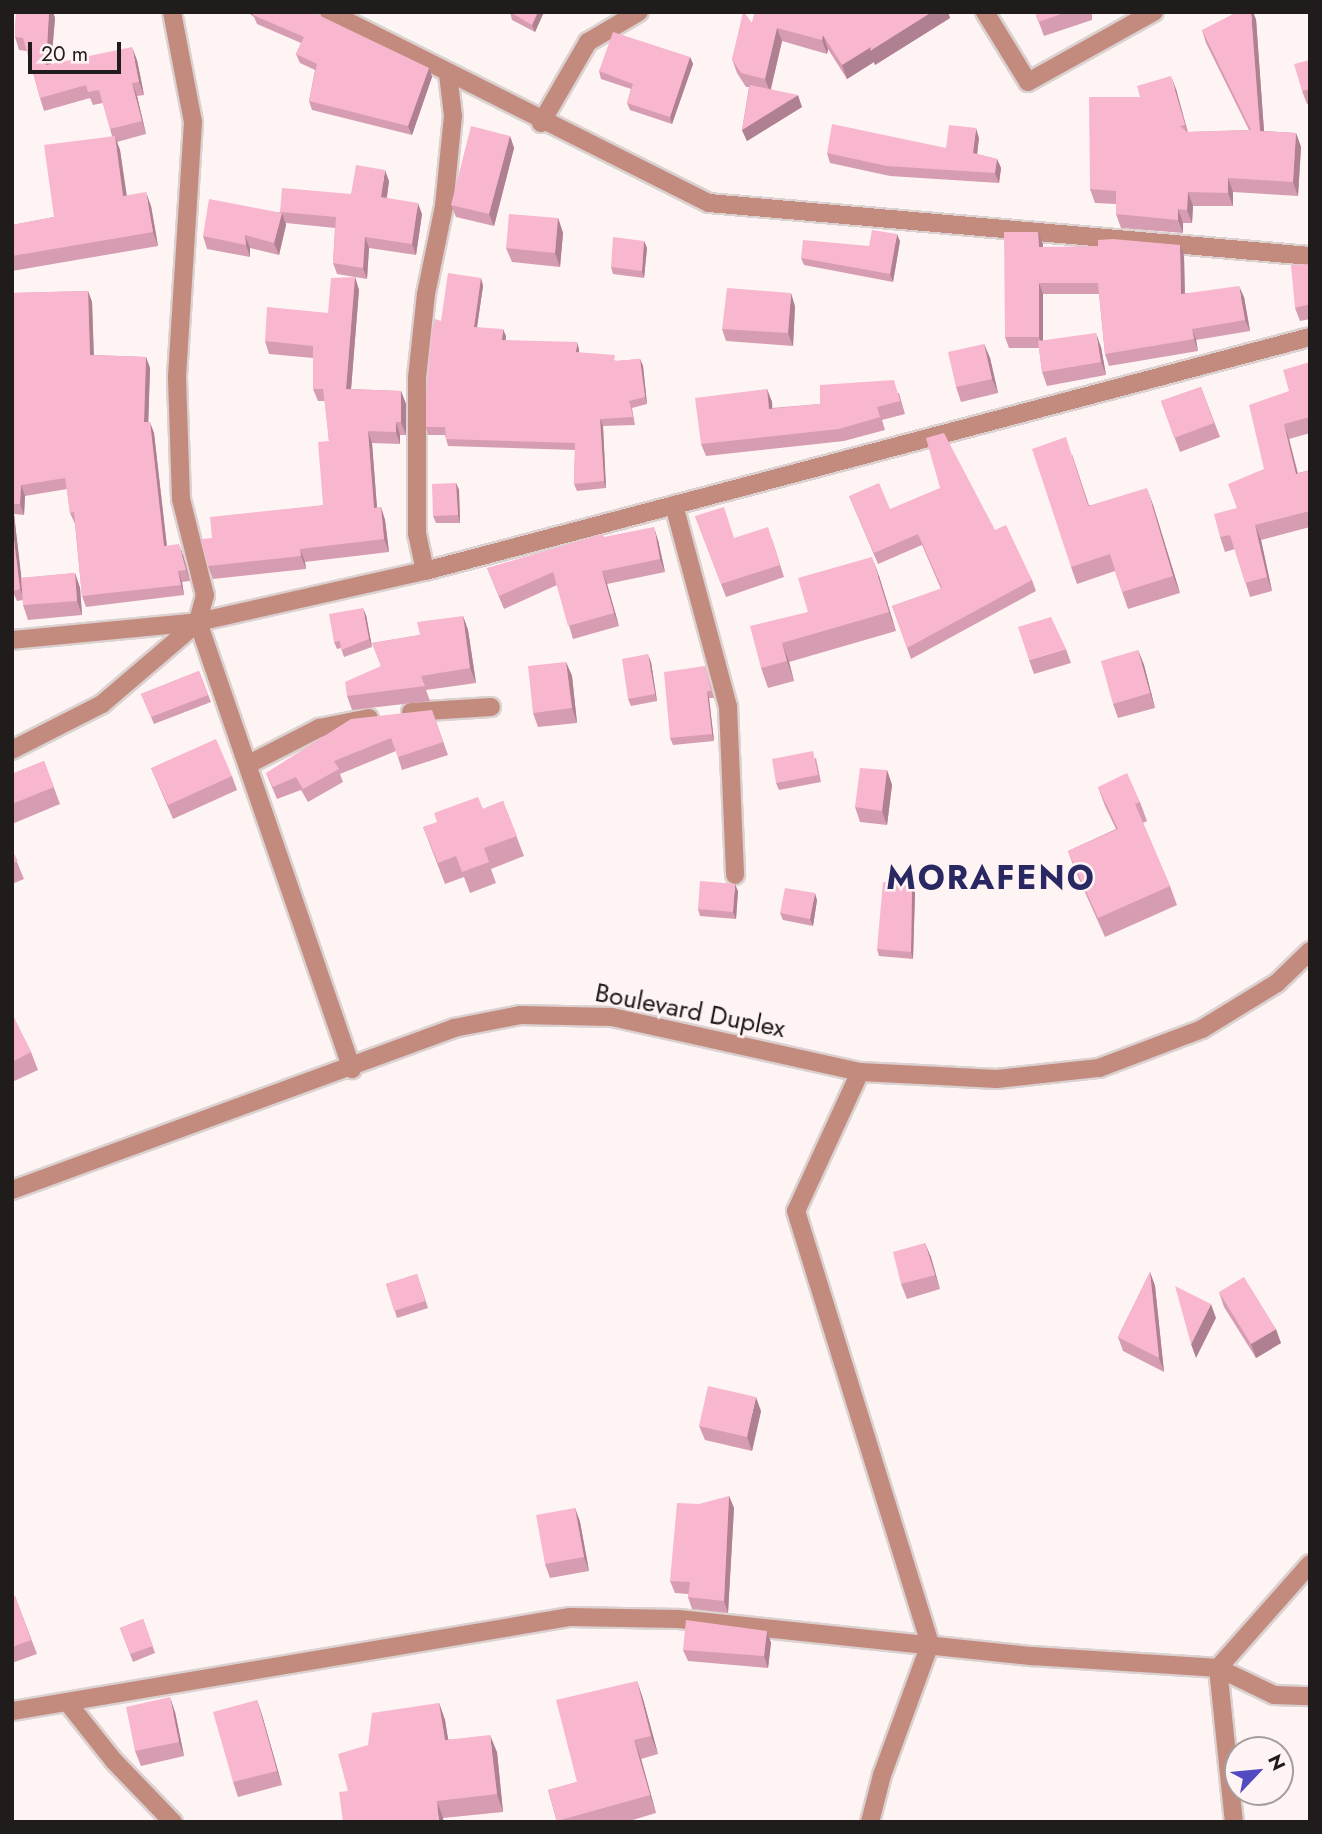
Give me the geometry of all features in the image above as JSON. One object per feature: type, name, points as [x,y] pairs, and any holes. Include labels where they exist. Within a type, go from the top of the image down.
[{"type":"street","points":[[172,12],[193,122],[177,378],[181,499],[205,595],[198,622],[352,1069]]},
{"type":"street","points":[[329,12],[541,122],[709,203],[1310,256]]},
{"type":"street","points":[[541,122],[588,42],[639,12]]},
{"type":"street","points":[[985,12],[1028,82],[1154,12]]},
{"type":"street","points":[[425,571],[417,533],[418,378],[426,294],[444,206],[453,116],[448,74]]},
{"type":"street","points":[[12,640],[198,622],[425,571],[1310,337]]},
{"type":"street","points":[[674,505],[728,705],[735,875]]},
{"type":"street","points":[[12,750],[102,704],[198,622]]},
{"type":"street","points":[[249,764],[319,728],[380,716],[491,707]]},
{"type":"street","name":"Boulevard Duplex","points":[[12,1190],[352,1069],[454,1028],[520,1015],[612,1017],[860,1072],[997,1080],[1099,1068],[1202,1029],[1277,983],[1310,951]]},
{"type":"street","points":[[860,1072],[796,1212],[930,1644],[882,1775],[870,1822]]},
{"type":"street","points":[[1234,1822],[1219,1668],[1310,1563]]},
{"type":"street","points":[[12,1711],[570,1617],[678,1619],[930,1644],[1219,1668],[1275,1695],[1310,1696]]},
{"type":"street","points":[[68,1703],[114,1761],[173,1822]]},
{"type":"building","points":[[16,12],[49,12],[46,65],[132,47],[139,82],[132,83],[142,121],[110,129],[99,90],[88,92],[86,85],[40,98],[23,38],[15,37]]},
{"type":"building","points":[[254,12],[312,12],[429,68],[408,126],[309,101],[317,64],[296,54],[304,37],[253,15]]},
{"type":"building","points":[[510,12],[538,12],[532,25]]},
{"type":"building","points":[[743,12],[752,23],[755,12],[932,12],[870,51],[871,47],[842,65],[823,35],[822,40],[777,28],[765,79],[741,73],[732,59]]},
{"type":"building","points":[[1035,12],[1067,12],[1038,22]]},
{"type":"building","points":[[1237,12],[1251,12],[1260,131],[1296,133],[1293,182],[1228,178],[1228,193],[1188,192],[1187,210],[1178,209],[1178,220],[1116,214],[1116,191],[1090,189],[1089,97],[1140,97],[1137,86],[1171,76],[1185,125],[1180,126],[1187,132],[1251,130],[1202,30]]},
{"type":"building","points":[[613,32],[690,57],[670,117],[627,103],[633,84],[599,71]]},
{"type":"building","points":[[1310,60],[1310,89],[1302,91],[1294,64]]},
{"type":"building","points":[[750,85],[798,95],[742,130]]},
{"type":"building","points":[[832,124],[946,148],[949,125],[976,128],[973,153],[997,159],[995,173],[887,166],[827,153]]},
{"type":"building","points":[[471,126],[510,136],[489,214],[451,205]]},
{"type":"building","points":[[115,136],[123,196],[146,192],[153,232],[12,256],[12,225],[54,217],[44,145]]},
{"type":"building","points":[[356,165],[385,170],[381,197],[418,203],[412,244],[365,237],[363,268],[333,263],[336,217],[280,212],[282,188],[351,194]]},
{"type":"building","points":[[209,199],[282,213],[274,243],[245,235],[246,245],[203,236]]},
{"type":"building","points":[[509,214],[558,218],[555,253],[506,248]]},
{"type":"building","points":[[872,230],[897,234],[890,274],[801,258],[803,240],[869,246]]},
{"type":"building","points":[[1004,232],[1038,232],[1039,247],[1098,246],[1098,240],[1113,239],[1180,245],[1181,294],[1239,286],[1245,320],[1192,329],[1194,339],[1105,354],[1098,283],[1039,283],[1039,337],[1005,337]]},
{"type":"building","points":[[613,237],[644,241],[642,271],[611,267]]},
{"type":"building","points":[[1310,264],[1310,304],[1295,308],[1291,265]]},
{"type":"building","points":[[448,273],[481,278],[474,327],[503,329],[502,340],[577,342],[576,352],[615,355],[614,361],[640,359],[645,397],[629,401],[633,417],[600,419],[604,481],[574,484],[575,443],[446,439],[445,427],[426,427],[432,332],[435,319],[441,321]]},
{"type":"building","points":[[355,277],[346,389],[401,391],[401,422],[396,422],[396,432],[368,431],[374,508],[381,507],[384,539],[300,549],[301,556],[208,566],[201,539],[212,538],[210,517],[323,505],[318,442],[329,441],[323,389],[313,389],[313,346],[265,341],[267,307],[328,313],[331,278]]},
{"type":"building","points":[[727,288],[791,293],[788,333],[722,329]]},
{"type":"building","points":[[88,291],[90,355],[146,357],[144,422],[150,422],[164,546],[179,544],[186,570],[178,571],[181,585],[82,596],[74,512],[70,513],[65,478],[21,485],[20,504],[12,504],[12,293]]},
{"type":"building","points":[[1096,333],[1101,362],[1042,372],[1038,341]]},
{"type":"building","points":[[984,344],[992,379],[956,387],[948,352]]},
{"type":"building","points":[[1310,362],[1310,417],[1284,424],[1296,474],[1310,470],[1310,511],[1255,525],[1267,577],[1245,583],[1230,535],[1220,537],[1214,514],[1237,508],[1228,484],[1264,469],[1249,405],[1289,391],[1283,370]]},
{"type":"building","points":[[894,380],[900,401],[877,407],[880,417],[839,429],[701,444],[695,398],[767,389],[769,409],[820,404],[820,385]]},
{"type":"building","points":[[1201,387],[1214,423],[1174,438],[1161,401]]},
{"type":"building","points":[[944,433],[995,530],[1006,525],[1032,580],[907,648],[892,606],[942,588],[918,534],[874,553],[849,496],[879,483],[890,509],[940,488],[926,438]]},
{"type":"building","points":[[1066,437],[1088,506],[1147,488],[1173,576],[1122,592],[1110,554],[1071,567],[1032,449]]},
{"type":"building","points":[[456,483],[458,515],[433,516],[432,484]]},
{"type":"building","points":[[724,507],[734,538],[768,527],[780,565],[721,584],[695,516]]},
{"type":"building","points":[[12,523],[20,589],[13,591],[12,588]]},
{"type":"building","points":[[654,527],[660,559],[602,571],[614,613],[568,626],[553,572],[499,596],[487,568],[603,534],[604,537]]},
{"type":"building","points":[[872,557],[889,612],[782,643],[787,661],[761,668],[750,626],[808,612],[798,578]]},
{"type":"building","points":[[75,573],[77,601],[23,605],[21,578]]},
{"type":"building","points":[[363,608],[369,639],[341,650],[340,641],[334,642],[329,614]]},
{"type":"building","points":[[463,616],[470,668],[421,676],[425,686],[347,696],[345,682],[381,666],[372,643],[420,635],[417,622]]},
{"type":"building","points":[[1051,617],[1066,649],[1029,660],[1018,627]]},
{"type":"building","points":[[1138,650],[1150,693],[1113,704],[1101,661]]},
{"type":"building","points":[[648,654],[655,694],[628,699],[622,659]]},
{"type":"building","points":[[566,662],[572,708],[533,713],[528,666]]},
{"type":"building","points":[[705,666],[711,691],[707,691],[712,734],[670,738],[664,672]]},
{"type":"building","points":[[199,671],[208,695],[151,717],[141,694]]},
{"type":"building","points":[[432,710],[443,742],[398,757],[391,738],[334,761],[339,769],[303,789],[296,777],[273,787],[266,773],[351,719]]},
{"type":"building","points":[[216,739],[232,776],[168,805],[151,768]]},
{"type":"building","points":[[813,751],[818,775],[776,783],[772,759]]},
{"type":"building","points":[[44,761],[54,787],[12,804],[12,774]]},
{"type":"building","points":[[860,768],[887,770],[882,811],[855,807]]},
{"type":"building","points":[[1127,773],[1140,802],[1135,804],[1170,886],[1098,918],[1068,851],[1118,829],[1098,787]]},
{"type":"building","points":[[478,797],[483,809],[503,801],[517,836],[484,848],[489,862],[462,872],[456,856],[438,863],[423,827],[437,822],[434,813]]},
{"type":"building","points":[[12,850],[18,861],[12,863]]},
{"type":"building","points":[[700,881],[735,884],[733,912],[698,909]]},
{"type":"building","points":[[883,882],[912,886],[911,952],[877,949]]},
{"type":"building","points":[[785,888],[815,893],[810,919],[780,913]]},
{"type":"building","points":[[12,1014],[31,1052],[12,1062]]},
{"type":"building","points":[[925,1243],[935,1275],[901,1284],[893,1252]]},
{"type":"building","points":[[1150,1272],[1159,1358],[1118,1337]]},
{"type":"building","points":[[417,1274],[425,1301],[394,1311],[386,1284]]},
{"type":"building","points":[[1244,1277],[1276,1329],[1251,1344],[1219,1292]]},
{"type":"building","points":[[1175,1286],[1211,1304],[1191,1344]]},
{"type":"building","points":[[708,1386],[756,1397],[747,1437],[699,1426]]},
{"type":"building","points":[[729,1496],[724,1601],[688,1597],[690,1582],[670,1581],[677,1503],[699,1504]]},
{"type":"building","points":[[575,1508],[584,1557],[545,1564],[536,1515]]},
{"type":"building","points":[[15,1596],[31,1640],[12,1647],[12,1597]]},
{"type":"building","points":[[143,1619],[153,1646],[130,1654],[120,1628]]},
{"type":"building","points":[[686,1620],[767,1631],[764,1656],[683,1650]]},
{"type":"building","points":[[637,1681],[651,1736],[634,1740],[650,1795],[557,1821],[548,1790],[577,1782],[556,1700]]},
{"type":"building","points":[[170,1697],[179,1742],[135,1751],[126,1707]]},
{"type":"building","points":[[257,1700],[277,1771],[233,1782],[213,1712]]},
{"type":"building","points":[[439,1703],[445,1740],[490,1735],[497,1794],[437,1801],[439,1822],[343,1822],[339,1792],[348,1791],[338,1754],[368,1745],[372,1713]]},
{"type":"district","name":"MORAFENO","points":[[991,878]]}]
